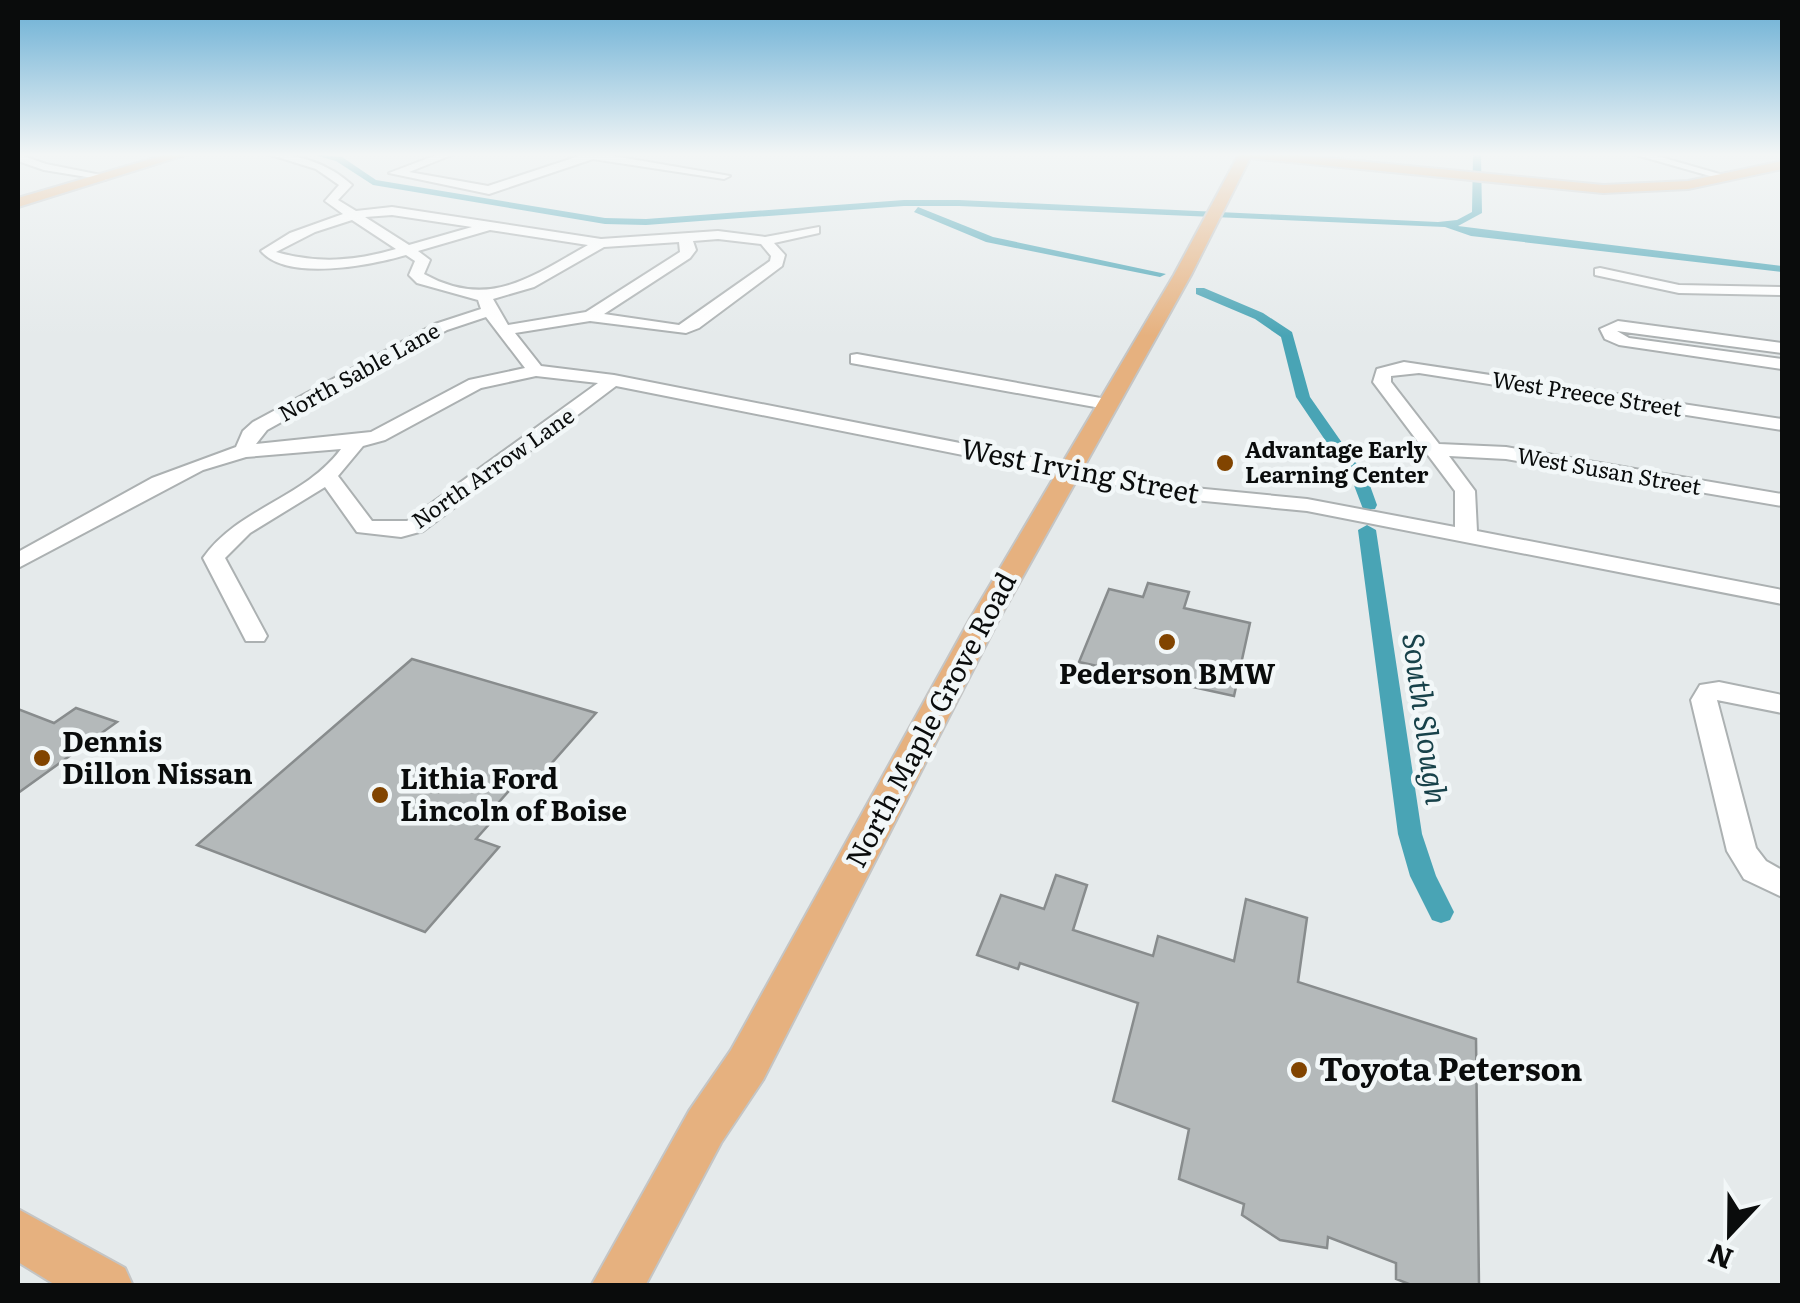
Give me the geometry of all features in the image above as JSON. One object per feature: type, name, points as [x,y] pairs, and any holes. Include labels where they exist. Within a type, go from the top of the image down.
[{"type":"main road","name":"North Maple Grove Road","points":[[617,1286],[705,1127],[747,1065],[1067,470],[1216,215]]},
{"type":"main road","points":[[18,1234],[106,1286]]},
{"type":"street","points":[[351,215],[268,251],[273,256],[340,266],[412,251],[490,226]]},
{"type":"street","points":[[354,215],[424,260],[416,275],[422,280],[487,304],[536,371]]},
{"type":"street","points":[[412,215],[602,243],[718,235],[765,241],[814,230]]},
{"type":"street","points":[[590,316],[686,255],[689,250],[685,238]]},
{"type":"street","points":[[504,330],[590,316],[666,330],[688,328],[776,264],[778,255],[765,241]]},
{"type":"street","name":"North Sable Lane","points":[[244,451],[250,435],[260,426],[602,243]]},
{"type":"street","points":[[1600,272],[1664,288],[1782,291]]},
{"type":"street","points":[[1782,348],[1618,326],[1610,327],[1609,332],[1625,342],[1782,364]]},
{"type":"street","points":[[857,359],[1106,404]]},
{"type":"street","name":"West Preece Street","points":[[1434,450],[1382,382],[1383,374],[1392,369],[1419,368],[1782,424]]},
{"type":"street","name":"West Irving Street","points":[[244,451],[356,442],[400,428],[475,384],[536,371],[566,372],[1184,493],[1307,505],[1782,597]]},
{"type":"street","name":"North Arrow Lane","points":[[328,477],[365,527],[401,531],[434,515],[614,380]]},
{"type":"street","points":[[255,636],[214,558],[231,538],[344,464],[356,442]]},
{"type":"street","points":[[1434,450],[1465,491],[1466,536]]},
{"type":"street","name":"West Susan Street","points":[[1434,450],[1506,453],[1782,500]]},
{"type":"street","points":[[18,561],[159,482],[244,451]]},
{"type":"street","points":[[1769,878],[1742,850],[1704,700],[1709,691],[1782,704]]},
{"type":"building","name":"Pederson BMW","points":[[1148,583],[1189,592],[1184,608],[1250,623],[1234,696],[1079,662],[1109,589],[1143,597]]},
{"type":"building","name":"Lithia Ford Lincoln of Boise","points":[[412,659],[596,713],[536,781],[522,776],[492,810],[500,812],[476,839],[499,847],[425,932],[197,845]]},
{"type":"building","name":"Dennis Dillon Nissan","points":[[76,708],[117,722],[18,793],[18,709],[54,723]]},
{"type":"building","name":"Toyota Peterson","points":[[1056,875],[1087,885],[1073,930],[1153,956],[1158,936],[1234,961],[1246,899],[1307,918],[1298,982],[1476,1039],[1479,1286],[1414,1286],[1396,1279],[1396,1263],[1328,1237],[1327,1248],[1280,1240],[1242,1215],[1244,1204],[1179,1179],[1189,1129],[1113,1101],[1138,1003],[1020,963],[1018,969],[977,955],[1001,895],[1044,909]]},
{"type":"waterway","points":[[568,215],[646,222],[744,215]]},
{"type":"waterway","name":"South Slough","points":[[930,215],[990,240],[1160,274]]},
{"type":"waterway","points":[[1216,215],[1438,225],[1459,223],[1474,215]]},
{"type":"waterway","points":[[1450,227],[1471,233],[1782,269]]},
{"type":"waterway","name":"South Slough","points":[[1200,291],[1259,316],[1287,335],[1303,397],[1360,480],[1369,505]]},
{"type":"waterway","name":"South Slough","points":[[1367,530],[1410,834],[1423,876],[1441,912]]},
{"type":"place","name":"Advantage Early Learning Center","points":[[1225,463]]},
{"type":"place","name":"Pederson BMW","points":[[1167,642]]},
{"type":"place","name":"Dennis Dillon Nissan","points":[[42,758]]},
{"type":"place","name":"Lithia Ford Lincoln of Boise","points":[[380,795]]},
{"type":"place","name":"Toyota Peterson","points":[[1299,1070]]}]
